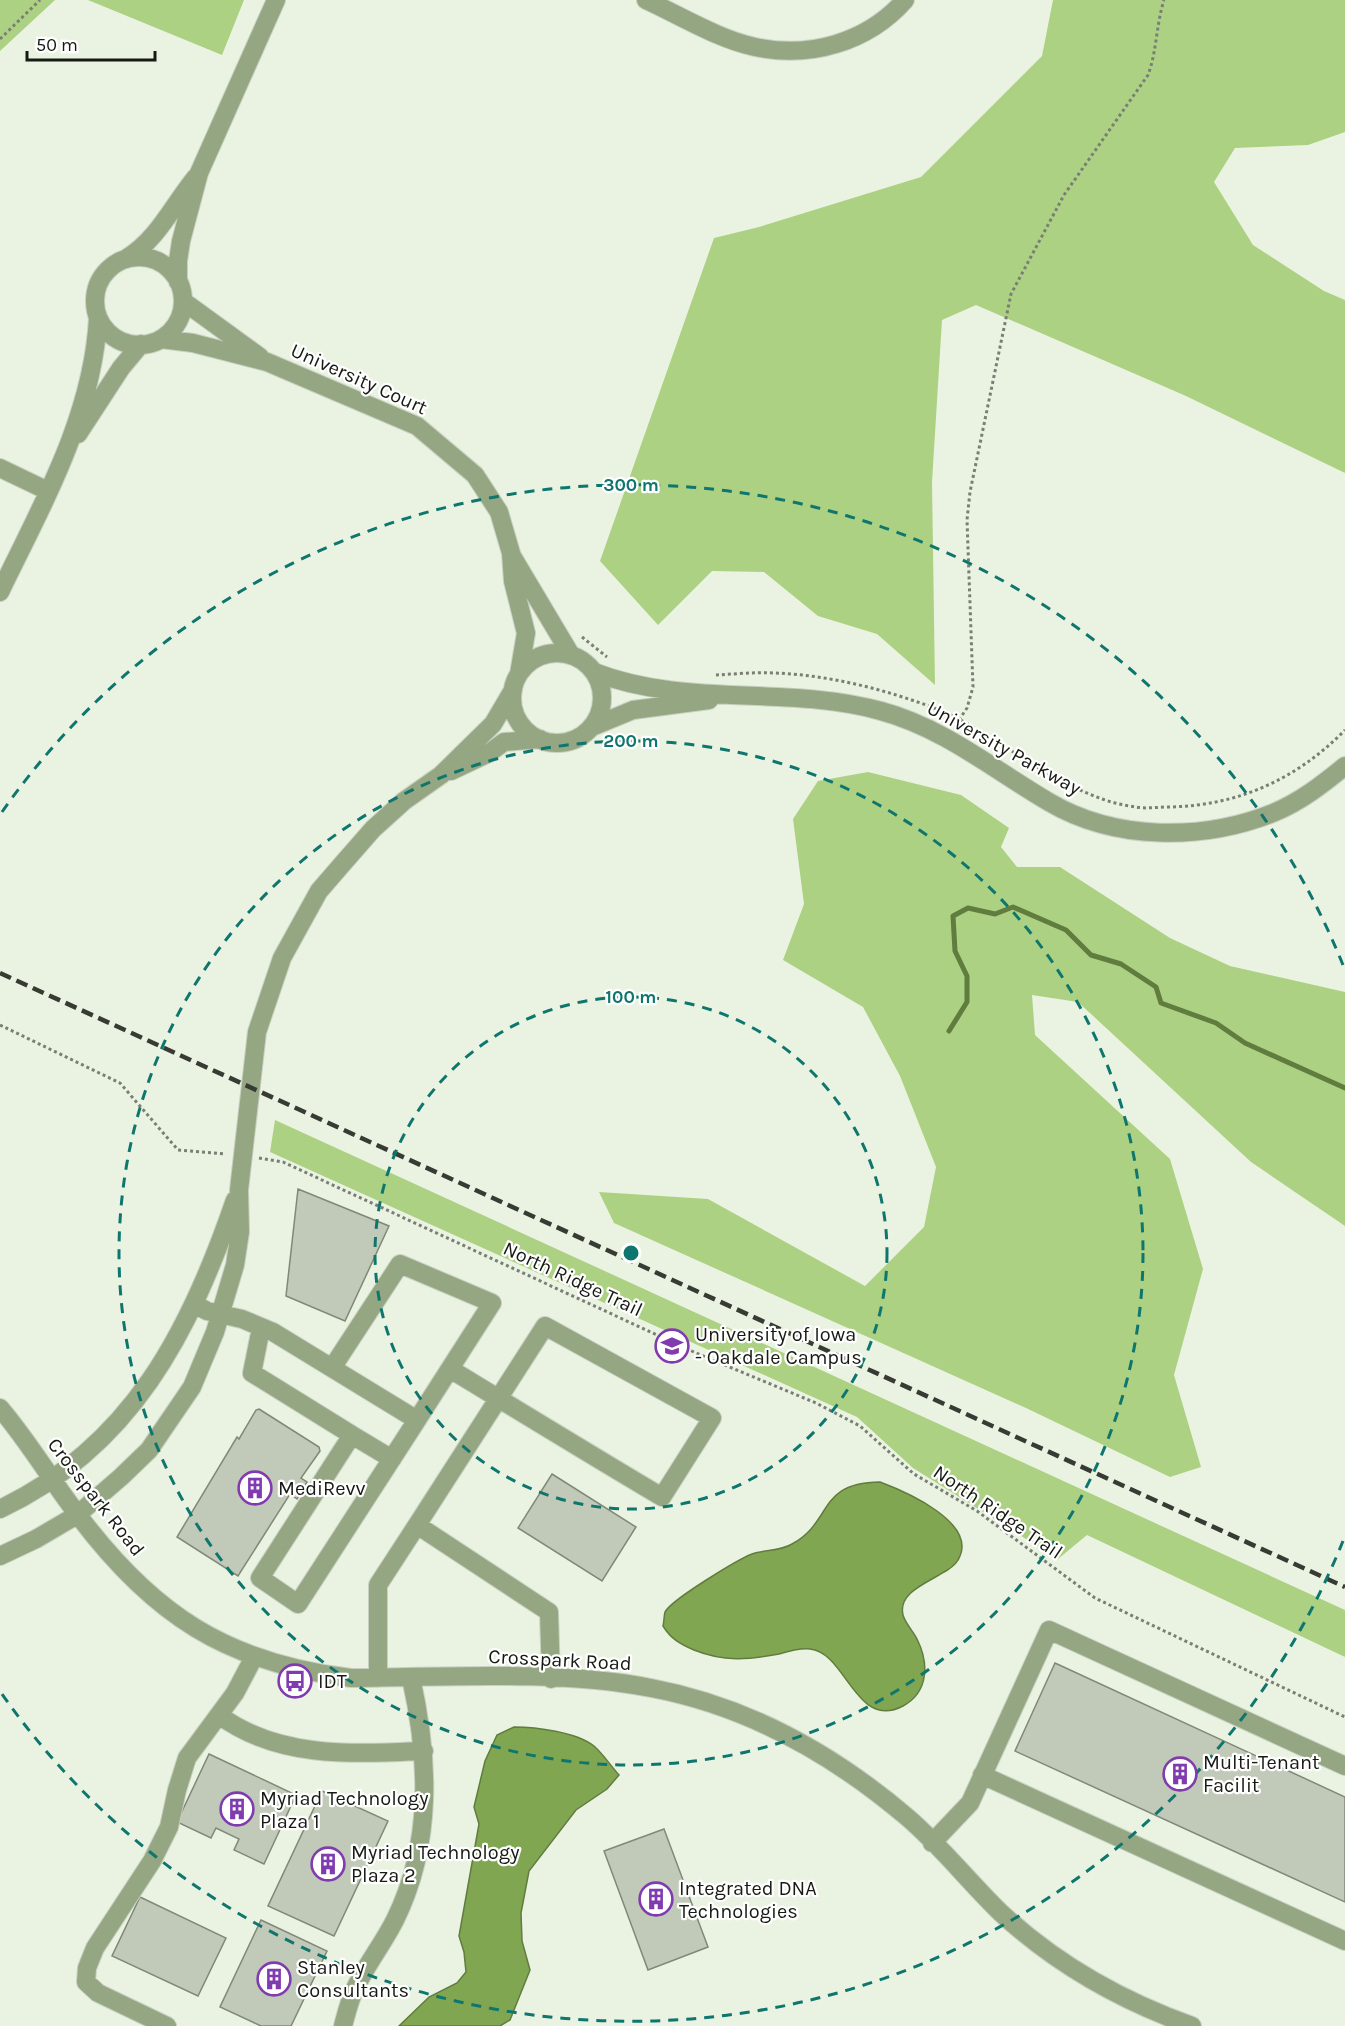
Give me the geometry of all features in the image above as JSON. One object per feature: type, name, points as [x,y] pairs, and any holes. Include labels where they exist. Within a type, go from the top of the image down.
[{"type":"street","points":[[199,173],[154,236],[142,249],[111,266],[102,276],[94,303],[98,318],[105,329],[117,339],[131,344],[160,339],[172,329],[180,316],[183,301],[178,282],[181,241],[199,173],[276,0]]},
{"type":"street","points":[[646,0],[755,47],[807,50],[832,47],[856,37],[879,24],[905,0]]},
{"type":"street","points":[[126,259],[151,258],[164,264],[178,282]]},
{"type":"street","name":"University Court","points":[[183,301],[267,362]]},
{"type":"street","points":[[0,592],[65,453],[96,357],[98,318]]},
{"type":"street","name":"University Court","points":[[160,339],[193,343],[267,362],[417,426],[474,475],[499,512],[511,553],[513,581],[526,633],[516,682]]},
{"type":"street","points":[[65,453],[121,368],[141,344]]},
{"type":"street","points":[[0,468],[48,491]]},
{"type":"street","name":"University Court","points":[[511,553],[570,655]]},
{"type":"street","points":[[0,1556],[36,1539],[77,1515],[149,1450],[171,1420],[196,1378],[222,1313],[235,1265],[240,1232],[239,1190],[257,1032],[282,958],[319,891],[374,829],[404,801],[441,775],[493,724],[529,663],[542,655],[556,653],[570,655],[584,662],[594,672],[601,686],[602,701],[599,716],[592,727],[578,738],[564,743],[540,739],[504,742],[489,753],[441,775]]},
{"type":"street","name":"University Parkway","points":[[594,672],[632,685],[732,696],[792,697],[838,702],[882,711],[914,722],[960,745],[1052,804],[1084,818],[1119,828],[1190,832],[1232,827],[1274,812],[1314,791],[1345,766]]},
{"type":"street","points":[[516,682],[512,702],[516,716],[524,728],[540,739]]},
{"type":"street","name":"University Parkway","points":[[592,727],[633,710],[732,696]]},
{"type":"street","points":[[0,1509],[54,1480],[123,1418],[151,1379],[194,1304],[222,1240],[239,1190]]},
{"type":"street","points":[[332,1368],[400,1264],[492,1303],[298,1604],[260,1578],[352,1435]]},
{"type":"street","points":[[194,1304],[207,1311],[222,1313],[273,1332],[417,1420]]},
{"type":"street","points":[[378,1678],[378,1586],[499,1399],[545,1326],[712,1418],[662,1497],[499,1399],[450,1369]]},
{"type":"street","points":[[261,1328],[252,1373],[392,1459]]},
{"type":"street","name":"Crosspark Road","points":[[0,1408],[77,1515],[114,1560],[175,1615],[205,1635],[254,1657],[311,1673],[378,1678],[595,1680],[651,1688],[692,1698],[750,1719],[777,1731],[849,1772],[910,1820],[1001,1913],[1068,1965],[1112,1992],[1192,2026]]},
{"type":"street","points":[[417,1525],[549,1612],[551,1679]]},
{"type":"street","points":[[933,1843],[970,1803],[1049,1630],[1345,1766]]},
{"type":"street","points":[[167,2026],[98,1993],[86,1982],[87,1968],[95,1948],[152,1861],[169,1827],[177,1790],[188,1758],[219,1715],[254,1657]]},
{"type":"street","points":[[343,2026],[354,1990],[396,1918],[414,1870],[422,1832],[425,1798],[424,1751],[411,1678]]},
{"type":"street","points":[[219,1715],[236,1727],[264,1740],[293,1747],[364,1754],[424,1751]]},
{"type":"street","points":[[982,1775],[1345,1941]]},
{"type":"path","points":[[0,39],[40,0]]},
{"type":"path","points":[[959,720],[967,708],[973,687],[967,520],[970,492],[1011,294],[1064,195],[1149,75],[1155,57],[1158,17],[1164,0]]},
{"type":"path","name":"North Ridge Trail","points":[[0,1025],[120,1083],[178,1150],[283,1162],[696,1353],[816,1403],[860,1426],[914,1474],[977,1512],[1095,1598],[1345,1717]]},
{"type":"shaded area","points":[[0,0],[55,0],[0,51]]},
{"type":"shaded area","points":[[88,0],[244,0],[222,55]]},
{"type":"shaded area","points":[[1053,0],[1345,0],[1345,132],[1308,145],[1235,148],[1214,182],[1253,245],[1324,291],[1345,300],[1345,473],[1186,396],[976,305],[942,320],[932,482],[935,685],[877,634],[818,616],[764,572],[712,571],[658,625],[600,561],[714,238],[759,227],[921,177],[1042,56]]},
{"type":"shaded area","points":[[868,772],[961,795],[1009,828],[1001,847],[1017,867],[1060,867],[1170,938],[1230,966],[1345,992],[1345,1226],[1251,1162],[1078,1002],[1032,995],[1035,1035],[1170,1159],[1203,1269],[1174,1375],[1201,1467],[1170,1477],[1026,1408],[614,1223],[599,1192],[708,1199],[865,1286],[924,1227],[936,1167],[900,1076],[863,1007],[783,960],[804,904],[793,819],[818,781]]},
{"type":"shaded area","points":[[275,1120],[1345,1610],[1345,1657],[1087,1535],[1058,1559],[913,1468],[857,1417],[270,1152]]},
{"type":"shaded area","points":[[880,1482],[936,1510],[958,1533],[962,1546],[958,1560],[952,1566],[915,1590],[907,1597],[903,1605],[904,1618],[921,1648],[925,1667],[922,1685],[912,1700],[903,1706],[887,1711],[874,1708],[862,1700],[833,1663],[822,1653],[810,1649],[798,1649],[757,1658],[716,1657],[689,1648],[676,1641],[666,1631],[663,1626],[665,1612],[691,1590],[752,1554],[792,1544],[805,1535],[835,1496],[845,1489],[860,1484]]},
{"type":"shaded area","points":[[514,1727],[556,1731],[586,1741],[597,1749],[619,1775],[607,1789],[576,1810],[529,1871],[521,1913],[522,1941],[530,1970],[510,2020],[500,2026],[399,2026],[429,1997],[457,1983],[466,1972],[464,1952],[459,1936],[479,1824],[474,1807],[485,1761],[497,1735]]},
{"type":"building","points":[[298,1189],[389,1226],[345,1321],[286,1296]]},
{"type":"building","name":"MediRevv","points":[[259,1409],[319,1447],[320,1451],[301,1478],[307,1482],[297,1499],[290,1494],[238,1576],[177,1537],[237,1437],[239,1439],[256,1410]]},
{"type":"building","points":[[552,1474],[636,1527],[602,1581],[518,1528]]},
{"type":"building","name":"Multi-Tenant Facilit","points":[[1055,1663],[1345,1797],[1345,1902],[1015,1751]]},
{"type":"building","name":"Myriad Technology Plaza 1","points":[[209,1754],[296,1795],[264,1864],[234,1850],[239,1839],[216,1828],[211,1838],[177,1822]]},
{"type":"building","name":"Myriad Technology Plaza 2","points":[[322,1791],[388,1821],[334,1936],[268,1906]]},
{"type":"building","name":"Integrated DNA Technologies","points":[[664,1829],[708,1947],[648,1970],[604,1851]]},
{"type":"building","points":[[140,1897],[226,1938],[198,1996],[112,1956]]},
{"type":"building","name":"Stanley Consultants","points":[[261,1920],[327,1951],[291,2026],[261,2026],[220,2007]]},
{"type":"waterway","points":[[949,1031],[967,1002],[967,976],[955,951],[953,916],[968,908],[995,914],[1013,907],[1066,930],[1091,955],[1121,964],[1156,987],[1161,1003],[1216,1023],[1245,1043],[1345,1088]]},
{"type":"railway","points":[[0,973],[1345,1587]]},
{"type":"place","name":"University of Iowa - Oakdale Campus","points":[[672,1346]]},
{"type":"place","name":"MediRevv","points":[[255,1488]]},
{"type":"place","name":"IDT","points":[[295,1681]]},
{"type":"place","name":"Multi-Tenant Facilit","points":[[1180,1774]]},
{"type":"place","name":"Myriad Technology Plaza 1","points":[[237,1809]]},
{"type":"place","name":"Myriad Technology Plaza 2","points":[[328,1864]]},
{"type":"place","name":"Integrated DNA Technologies","points":[[656,1899]]},
{"type":"place","name":"Stanley Consultants","points":[[274,1979]]}]
